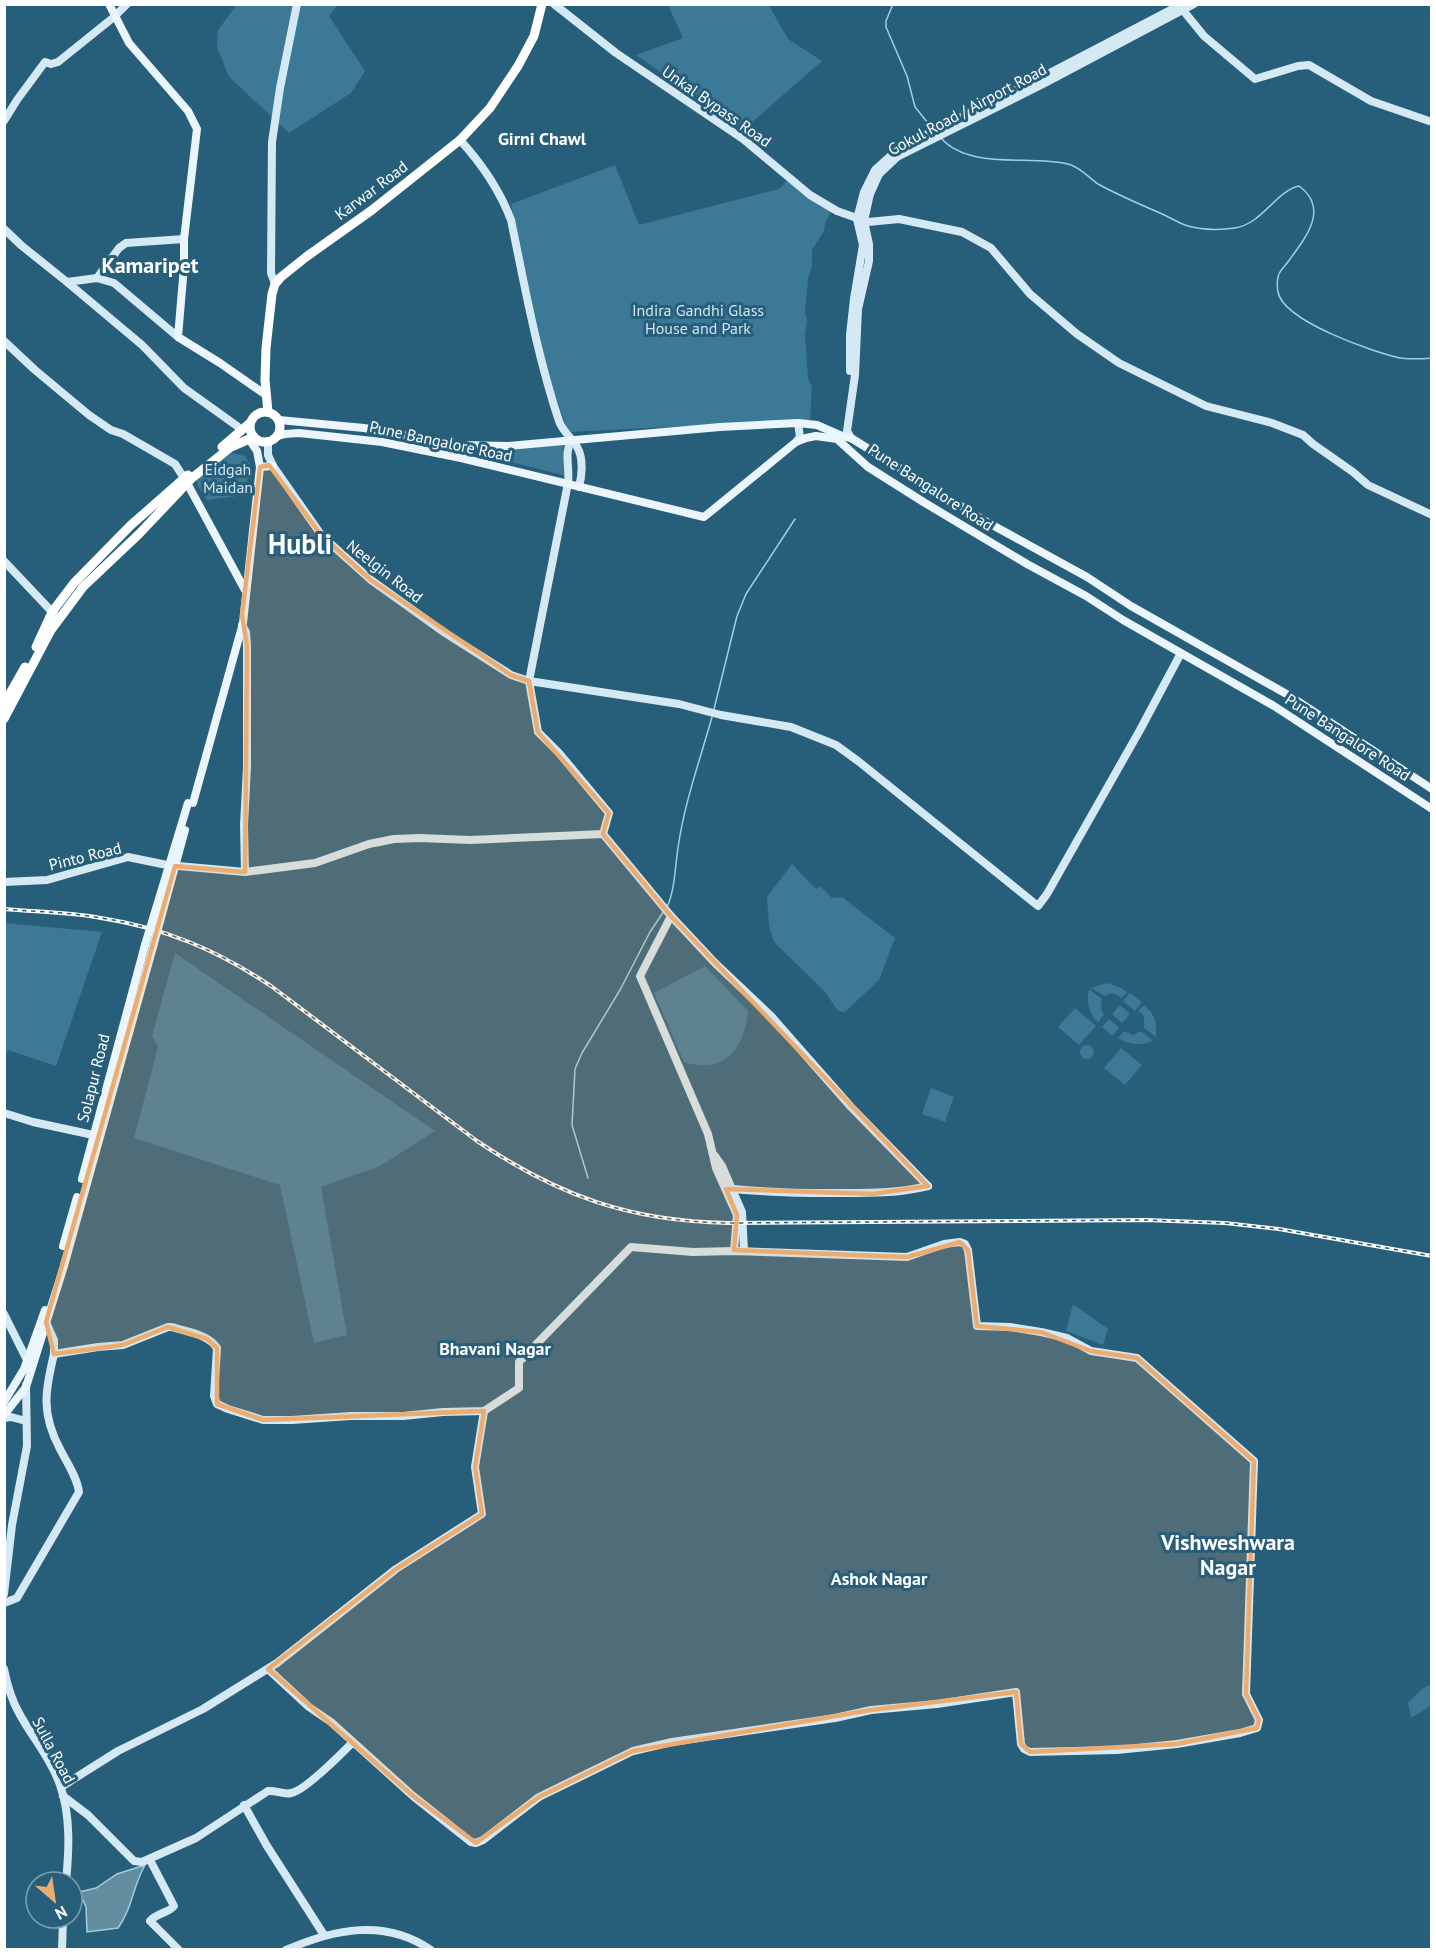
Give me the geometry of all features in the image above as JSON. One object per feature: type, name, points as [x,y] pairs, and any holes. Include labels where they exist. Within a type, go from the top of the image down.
[{"type":"highway","name":"Karwar Road","points":[[275,284],[306,257],[372,210],[460,140],[490,108],[518,66],[534,36],[542,4]]},
{"type":"highway","points":[[268,412],[265,380],[266,348],[275,284]]},
{"type":"highway","points":[[4,704],[37,645],[74,583],[131,525],[186,481],[231,447],[251,438],[263,442],[273,439],[280,428],[279,420],[273,414],[268,412],[256,414],[250,423],[186,481],[140,534],[55,615],[4,720]]},
{"type":"highway","points":[[250,423],[251,438]]},
{"type":"main road","points":[[109,4],[129,43],[188,111],[197,129],[184,239],[178,337],[266,395]]},
{"type":"main road","name":"Pune Bangalore Road","points":[[279,420],[364,428],[460,445],[508,446],[720,427],[798,423],[817,425],[841,436],[1290,696],[1431,789]]},
{"type":"main road","name":"Pune Bangalore Road","points":[[273,439],[285,434],[299,433],[371,441],[461,458],[704,517],[796,442],[816,436],[841,436],[868,467],[925,503],[1274,706],[1431,809]]},
{"type":"main road","points":[[190,803],[242,625],[260,467],[257,451],[251,438]]},
{"type":"main road","points":[[260,467],[273,466]]},
{"type":"main road","points":[[186,481],[236,570],[245,591]]},
{"type":"main road","points":[[236,570],[243,571],[248,563]]},
{"type":"main road","points":[[190,803],[237,622],[242,615]]},
{"type":"main road","name":"Solapur Road","points":[[28,1366],[46,1322],[190,803]]},
{"type":"main road","name":"Solapur Road","points":[[4,1416],[26,1386],[28,1366],[97,1136]]},
{"type":"main road","points":[[4,1402],[28,1366]]},
{"type":"street","points":[[4,121],[16,100],[45,62],[58,62],[127,4]]},
{"type":"street","points":[[275,284],[270,273],[272,142],[297,4]]},
{"type":"street","name":"Unkal Bypass Road","points":[[554,4],[616,53],[743,139],[810,195],[837,211],[863,220]]},
{"type":"street","name":"Gokul Road / Airport Road","points":[[841,436],[847,431],[847,418],[855,375],[858,309],[869,261],[869,244],[863,220],[870,194],[879,174],[896,155],[915,144],[1181,6],[1194,4]]},
{"type":"street","points":[[1181,6],[1204,36],[1255,79],[1298,66],[1309,66],[1371,101],[1431,122]]},
{"type":"street","points":[[460,140],[504,201],[511,220],[536,341],[550,393],[561,429],[579,450],[582,475],[579,487]]},
{"type":"street","points":[[863,220],[899,219],[962,232],[991,248],[1030,294],[1077,334],[1119,363],[1206,406],[1272,423],[1303,435],[1353,471],[1368,485],[1431,515]]},
{"type":"street","points":[[4,229],[142,345],[184,388],[241,431]]},
{"type":"street","points":[[97,278],[119,248],[126,243],[184,239]]},
{"type":"street","points":[[67,282],[97,278],[118,285],[178,337]]},
{"type":"street","points":[[4,341],[89,415],[111,430],[123,434],[175,464],[186,481]]},
{"type":"street","points":[[841,436],[842,425],[847,418]]},
{"type":"street","points":[[796,442],[800,437],[798,423]]},
{"type":"street","name":"Neelgin Road","points":[[273,439],[268,455],[273,466],[322,536],[371,580],[445,633],[511,675],[529,681],[629,695],[791,727],[836,745],[1038,906],[1118,770],[1181,653]]},
{"type":"street","points":[[570,440],[566,448],[568,483],[529,681],[538,732],[559,753],[609,813],[603,834],[662,906],[715,963],[771,1016],[851,1107],[928,1186],[907,1191],[873,1194],[733,1189]]},
{"type":"street","points":[[4,561],[55,615]]},
{"type":"street","points":[[242,625],[246,632],[248,645],[245,872]]},
{"type":"street","name":"Pinto Road","points":[[4,882],[47,880],[128,857],[172,866],[245,872],[315,863],[369,844],[394,839],[470,840],[603,834]]},
{"type":"street","points":[[670,915],[640,975],[704,1125],[716,1168],[737,1215],[734,1251]]},
{"type":"street","points":[[4,1113],[97,1136]]},
{"type":"street","points":[[714,1155],[733,1189],[743,1216],[744,1251]]},
{"type":"street","points":[[54,1354],[98,1347],[116,1347],[172,1327],[207,1338],[217,1348],[214,1396],[217,1404],[263,1420],[484,1411],[519,1388],[519,1362],[631,1247],[693,1252],[744,1251],[907,1257],[944,1244],[960,1242],[965,1244],[968,1250],[977,1326],[1010,1327],[1041,1332],[1067,1338],[1091,1351],[1137,1358],[1254,1461],[1246,1694],[1259,1720],[1257,1728],[1253,1730],[1177,1744],[1117,1750],[1030,1752],[1024,1749],[1020,1739],[1016,1692],[937,1704],[871,1710],[835,1718],[633,1750],[539,1797],[476,1843],[471,1842],[413,1796],[268,1669]]},
{"type":"street","points":[[4,1314],[28,1366]]},
{"type":"street","points":[[4,1603],[16,1598],[79,1492],[77,1482],[55,1441],[47,1418],[46,1390],[54,1354],[54,1340],[46,1322]]},
{"type":"street","points":[[4,1594],[12,1525],[27,1446],[26,1386]]},
{"type":"street","points":[[61,1787],[118,1751],[203,1709],[268,1669],[344,1612],[396,1569],[482,1514],[475,1467],[484,1411]]},
{"type":"street","points":[[4,1416],[26,1420]]},
{"type":"street","name":"Sulla Road","points":[[4,1669],[6,1684],[17,1711],[45,1755],[61,1787],[68,1820],[67,1870]]},
{"type":"street","points":[[63,1796],[88,1815],[134,1861],[139,1863],[196,1838],[268,1791],[290,1794],[296,1791],[319,1774],[353,1743]]},
{"type":"street","points":[[244,1805],[324,1935]]},
{"type":"street","points":[[150,1860],[174,1906],[150,1921],[179,1950]]},
{"type":"street","points":[[62,1950],[63,1930]]},
{"type":"street","points":[[286,1950],[324,1935],[357,1930],[387,1930],[406,1935],[431,1950]]},
{"type":"highlighted area","points":[[269,465],[322,536],[371,580],[511,675],[529,681],[538,732],[609,813],[603,834],[671,916],[928,1186],[873,1194],[726,1189],[737,1215],[734,1250],[907,1257],[960,1242],[968,1250],[977,1326],[1041,1332],[1091,1351],[1137,1358],[1254,1461],[1246,1694],[1259,1720],[1257,1728],[1177,1744],[1030,1752],[1021,1744],[1016,1692],[871,1710],[633,1751],[539,1797],[476,1843],[413,1796],[268,1669],[396,1569],[482,1514],[475,1467],[484,1411],[263,1420],[217,1404],[217,1348],[207,1339],[168,1327],[123,1345],[54,1354],[46,1322],[175,866],[245,872],[247,646],[242,615],[260,467]]},
{"type":"green space","points":[[768,4],[788,39],[822,61],[743,130],[636,55],[683,38],[668,5]]},
{"type":"green space","points":[[234,5],[338,5],[329,16],[365,71],[351,93],[289,133],[229,77],[217,47],[218,30],[235,7]]},
{"type":"green space","name":"Indira Gandhi Glass House and Park","points":[[615,165],[639,225],[779,189],[788,180],[832,210],[825,223],[824,231],[812,250],[812,266],[808,279],[805,336],[808,379],[812,387],[810,420],[568,432],[548,374],[511,204]]},
{"type":"green space","points":[[563,445],[567,476],[469,452]]},
{"type":"green space","name":"Eidgah Maidan","points":[[232,453],[245,456],[250,465],[245,495],[207,500],[195,479]]},
{"type":"green space","points":[[792,864],[816,889],[820,886],[832,898],[842,897],[895,938],[879,980],[845,1012],[838,1011],[825,992],[774,942],[769,926],[767,897]]},
{"type":"green space","points":[[5,923],[102,932],[56,1066],[8,1050],[5,1058]]},
{"type":"green space","points":[[175,953],[435,1131],[380,1166],[321,1187],[347,1335],[314,1343],[280,1185],[134,1138],[158,1047],[152,1036]]},
{"type":"green space","points":[[705,966],[748,1011],[742,1036],[730,1055],[711,1065],[698,1065],[684,1062],[654,993]]},
{"type":"green space","points":[[1107,983],[1127,992],[1121,998],[1113,994],[1105,996],[1091,988]]},
{"type":"green space","points":[[1089,989],[1102,999],[1101,1009],[1104,1014],[1098,1023],[1089,1008]]},
{"type":"green space","points":[[1130,993],[1142,1002],[1135,1011],[1123,1001]]},
{"type":"green space","points":[[1120,1005],[1130,1014],[1122,1023],[1112,1014]]},
{"type":"green space","points":[[1144,1005],[1154,1019],[1156,1037],[1144,1028],[1144,1016],[1138,1011]]},
{"type":"green space","points":[[1075,1008],[1096,1026],[1079,1045],[1058,1027]]},
{"type":"green space","points":[[1109,1019],[1119,1028],[1112,1036],[1102,1027]]},
{"type":"green space","points":[[1124,1031],[1133,1035],[1141,1031],[1153,1041],[1144,1044],[1127,1042],[1118,1038]]},
{"type":"green space","points":[[1084,1045],[1090,1045],[1094,1052],[1090,1059],[1084,1059],[1080,1055],[1080,1049]]},
{"type":"green space","points":[[1121,1048],[1142,1065],[1125,1085],[1104,1068]]},
{"type":"green space","points":[[931,1088],[954,1097],[945,1122],[922,1114]]},
{"type":"green space","points":[[1073,1304],[1108,1329],[1103,1345],[1066,1331]]},
{"type":"green space","points":[[1431,1684],[1431,1706],[1411,1718],[1408,1703],[1422,1689]]},
{"type":"shaded area","points":[[145,1865],[123,1921],[118,1928],[87,1932],[84,1891],[96,1888],[117,1874]]},
{"type":"waterway","points":[[893,4],[886,27],[907,76],[915,107],[932,128]]},
{"type":"waterway","points":[[941,138],[953,148],[983,158],[1072,165],[1113,192],[1182,224],[1197,228],[1223,229],[1245,225],[1283,194],[1299,186],[1313,203],[1314,213],[1308,232],[1278,276],[1278,292],[1284,303],[1295,314],[1312,324],[1351,342],[1400,358],[1432,358]]},
{"type":"waterway","points":[[714,709],[737,616],[746,594],[795,519]]},
{"type":"waterway","points":[[667,907],[673,886],[684,815],[712,717]]},
{"type":"waterway","points":[[588,1178],[572,1125],[575,1069],[650,932],[664,911]]},
{"type":"railway","points":[[4,909],[77,914],[124,922],[169,934],[210,951],[271,986],[477,1141],[507,1160],[566,1191],[627,1211],[692,1221],[728,1223],[1146,1220],[1225,1223],[1279,1229],[1432,1256]]},
{"type":"district","name":"Girni Chawl","points":[[542,138]]},
{"type":"district","name":"Kamaripet","points":[[150,265]]},
{"type":"district","name":"Hubli","points":[[300,543]]},
{"type":"district","name":"Bhavani Nagar","points":[[495,1348]]},
{"type":"district","name":"Vishweshwara Nagar","points":[[1228,1554]]},
{"type":"district","name":"Ashok Nagar","points":[[879,1578]]}]
